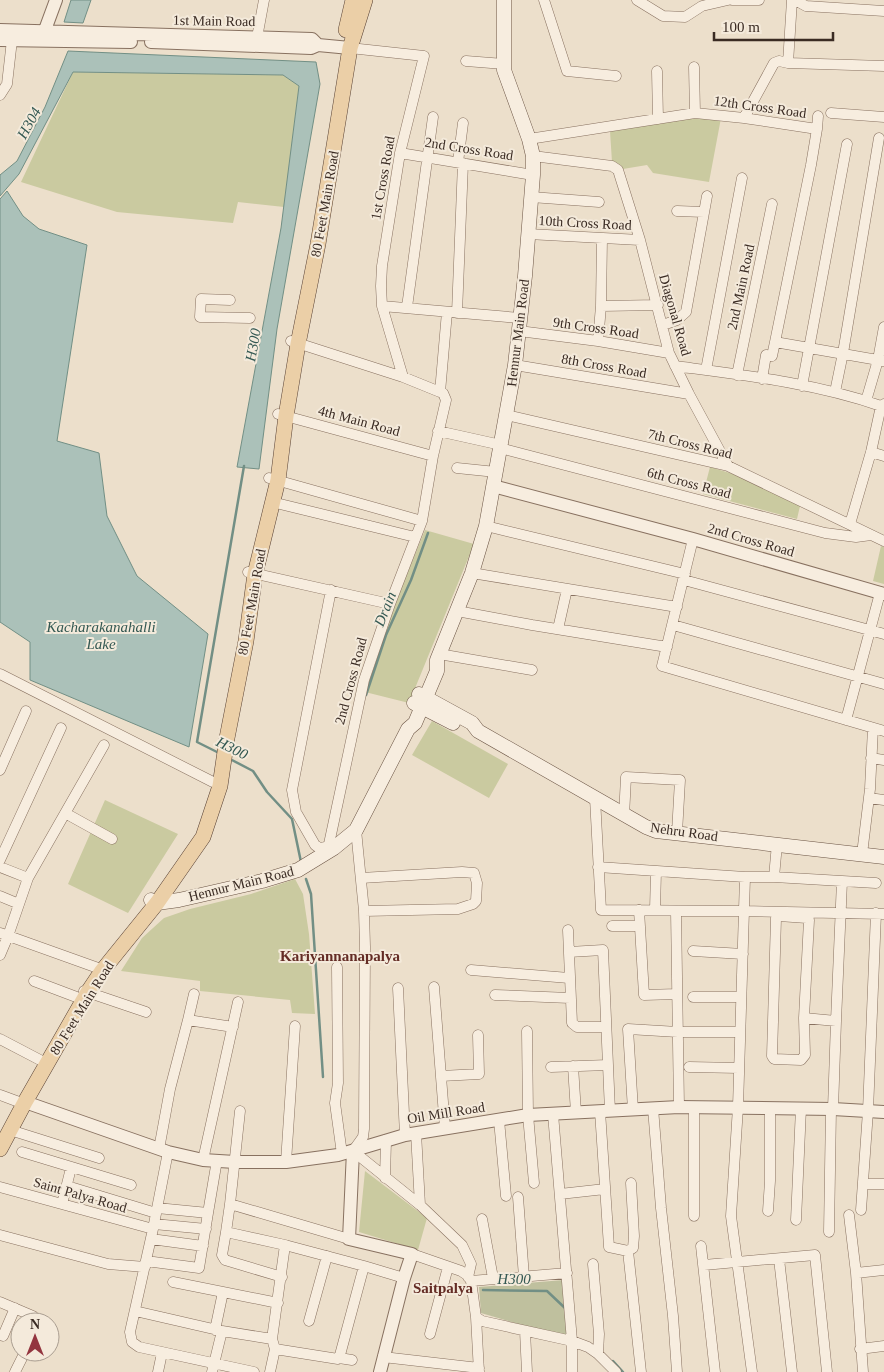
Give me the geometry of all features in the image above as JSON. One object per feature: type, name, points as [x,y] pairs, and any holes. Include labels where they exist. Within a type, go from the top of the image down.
[{"type":"main road","name":"80 Feet Main Road","points":[[22,1102],[42,1061],[100,969],[154,901],[191,843],[217,783],[222,738],[251,573],[273,479],[294,342],[353,0]]},
{"type":"main road","name":"80 Feet Main Road","points":[[346,47],[365,0]]},
{"type":"main road","name":"Hennur Main Road","points":[[154,901],[179,900],[298,870],[356,830],[408,729],[407,721],[420,700],[428,669],[438,657],[472,573],[486,526],[515,365],[533,175],[529,139],[504,70],[504,0]]},
{"type":"main road","name":"80 Feet Main Road","points":[[251,573],[272,502],[273,479]]},
{"type":"main road","name":"Nehru Road","points":[[420,700],[470,732],[478,730],[646,827],[677,833],[884,856]]},
{"type":"main road","name":"80 Feet Main Road","points":[[0,1149],[5,1133],[84,994]]},
{"type":"street","points":[[43,35],[56,0]]},
{"type":"street","points":[[0,30],[72,38],[256,42],[264,0]]},
{"type":"street","points":[[544,0],[567,71],[616,76]]},
{"type":"street","points":[[642,1],[663,16],[684,17],[707,2],[759,0]]},
{"type":"street","points":[[788,63],[793,0],[806,6],[884,11]]},
{"type":"street","name":"1st Main Road","points":[[72,38],[92,32],[256,42],[312,39],[318,45],[424,56]]},
{"type":"street","points":[[0,95],[7,84],[6,40],[43,35]]},
{"type":"street","name":"1st Cross Road","points":[[403,377],[382,306],[382,266],[400,153],[424,56]]},
{"type":"street","points":[[466,61],[504,64]]},
{"type":"street","points":[[744,118],[774,63],[779,61],[788,63],[884,66]]},
{"type":"street","points":[[694,67],[695,113]]},
{"type":"street","points":[[657,70],[658,119]]},
{"type":"street","name":"12th Cross Road","points":[[529,139],[695,113],[817,129],[772,356],[766,355],[762,379]]},
{"type":"street","points":[[831,113],[884,117]]},
{"type":"street","points":[[817,129],[818,116]]},
{"type":"street","points":[[407,307],[433,117]]},
{"type":"street","points":[[294,342],[403,377],[440,392],[452,312],[463,123]]},
{"type":"street","points":[[835,392],[879,138]]},
{"type":"street","points":[[802,386],[847,144]]},
{"type":"street","name":"2nd Cross Road","points":[[400,153],[533,175]]},
{"type":"street","name":"Diagonal Road","points":[[532,156],[612,166],[618,170],[640,240],[669,353],[674,366],[728,466]]},
{"type":"street","points":[[706,370],[742,178]]},
{"type":"street","points":[[663,324],[677,320],[686,312],[706,196]]},
{"type":"street","points":[[531,197],[599,202]]},
{"type":"street","name":"2nd Main Road","points":[[737,375],[772,204]]},
{"type":"street","points":[[677,211],[704,212]]},
{"type":"street","name":"10th Cross Road","points":[[528,234],[640,240]]},
{"type":"street","points":[[598,341],[601,306],[602,238]]},
{"type":"street","points":[[230,300],[201,299],[200,317],[250,318]]},
{"type":"street","points":[[601,306],[658,305]]},
{"type":"street","points":[[382,306],[452,312],[520,324]]},
{"type":"street","name":"9th Cross Road","points":[[520,324],[598,341],[669,353]]},
{"type":"street","points":[[866,401],[881,361],[884,327]]},
{"type":"street","points":[[775,342],[881,361]]},
{"type":"street","name":"8th Cross Road","points":[[515,365],[689,394]]},
{"type":"street","points":[[674,366],[835,392],[883,405],[850,524]]},
{"type":"street","name":"2nd Cross Road","points":[[329,848],[364,680],[390,604],[422,521],[433,456],[446,400],[443,393],[440,392]]},
{"type":"street","name":"4th Main Road","points":[[282,415],[433,456]]},
{"type":"street","name":"7th Cross Road","points":[[506,415],[728,466],[884,540]]},
{"type":"street","name":"6th Cross Road","points":[[438,431],[825,533],[856,537],[871,534]]},
{"type":"street","points":[[871,452],[884,456]]},
{"type":"street","points":[[457,468],[496,472]]},
{"type":"street","points":[[273,479],[422,521]]},
{"type":"street","name":"2nd Cross Road","points":[[493,486],[692,539],[882,593]]},
{"type":"street","points":[[272,502],[415,537]]},
{"type":"street","points":[[486,526],[684,577],[884,634]]},
{"type":"street","points":[[692,539],[678,606],[662,666],[884,730]]},
{"type":"street","points":[[251,573],[390,604]]},
{"type":"street","points":[[472,573],[678,606]]},
{"type":"street","points":[[558,629],[567,589]]},
{"type":"street","points":[[329,848],[318,848],[315,845],[296,812],[292,790],[331,590]]},
{"type":"street","points":[[846,720],[882,593]]},
{"type":"street","points":[[457,611],[667,647]]},
{"type":"street","points":[[673,625],[884,684]]},
{"type":"street","points":[[438,657],[532,670]]},
{"type":"street","points":[[0,674],[217,783]]},
{"type":"street","points":[[0,770],[26,711]]},
{"type":"street","points":[[0,860],[61,728]]},
{"type":"street","points":[[862,854],[873,728]]},
{"type":"street","points":[[0,955],[4,934],[19,904],[28,878],[104,745]]},
{"type":"street","points":[[871,758],[884,760]]},
{"type":"street","points":[[624,816],[626,777],[680,780],[677,833]]},
{"type":"street","points":[[595,798],[602,910],[880,913],[861,1210]]},
{"type":"street","points":[[868,798],[884,800]]},
{"type":"street","points":[[65,813],[112,839]]},
{"type":"street","points":[[347,1153],[363,1137],[364,1129],[365,947],[364,911],[356,830]]},
{"type":"street","points":[[774,877],[777,844]]},
{"type":"street","points":[[0,867],[28,878]]},
{"type":"street","points":[[598,867],[745,877],[876,883]]},
{"type":"street","points":[[654,910],[656,871]]},
{"type":"street","points":[[360,878],[462,872],[474,873],[478,883],[476,901],[473,904],[458,909],[364,911]]},
{"type":"street","points":[[745,877],[738,1107],[731,1216],[752,1372]]},
{"type":"street","points":[[829,1232],[832,1109],[842,882]]},
{"type":"street","points":[[0,896],[19,904]]},
{"type":"street","points":[[639,910],[644,995],[678,994]]},
{"type":"street","points":[[676,910],[679,1107]]},
{"type":"street","points":[[778,916],[807,918],[809,920],[804,1018],[805,1055],[803,1059],[774,1059],[772,1056],[772,1046],[776,918],[778,916]]},
{"type":"street","points":[[612,926],[640,926]]},
{"type":"street","points":[[568,930],[570,998],[573,1025],[577,1028],[606,1027]]},
{"type":"street","points":[[4,934],[100,969]]},
{"type":"street","points":[[569,952],[603,950],[608,1065],[605,1111],[605,1189],[609,1247],[628,1251],[633,1248],[634,1236],[631,1183]]},
{"type":"street","points":[[693,951],[743,954]]},
{"type":"street","points":[[337,967],[338,1083],[335,1108],[347,1153],[349,1239]]},
{"type":"street","points":[[471,970],[569,978]]},
{"type":"street","points":[[34,981],[146,1012]]},
{"type":"street","points":[[434,987],[445,1128]]},
{"type":"street","points":[[398,988],[410,1134],[420,1205]]},
{"type":"street","points":[[194,994],[170,1089],[157,1211],[130,1336],[132,1342],[138,1348],[213,1368],[254,1372]]},
{"type":"street","points":[[495,995],[570,998]]},
{"type":"street","points":[[693,996],[741,997]]},
{"type":"street","points":[[203,1160],[238,1002]]},
{"type":"street","points":[[804,1018],[836,1021]]},
{"type":"street","points":[[188,1020],[233,1027]]},
{"type":"street","points":[[286,1162],[295,1026]]},
{"type":"street","points":[[633,1110],[628,1029],[678,1032],[740,1032]]},
{"type":"street","points":[[527,1031],[528,1115],[534,1183]]},
{"type":"street","points":[[441,1076],[479,1074],[478,1036]]},
{"type":"street","points":[[1,1042],[42,1061]]},
{"type":"street","points":[[551,1067],[608,1065]]},
{"type":"street","points":[[573,1066],[576,1112]]},
{"type":"street","points":[[688,1067],[739,1068]]},
{"type":"street","points":[[0,1095],[22,1102]]},
{"type":"street","name":"Oil Mill Road","points":[[22,1102],[164,1150],[203,1160],[236,1162],[286,1162],[347,1153],[410,1134],[528,1115],[679,1107],[801,1108],[884,1112]]},
{"type":"street","points":[[694,1107],[694,1216]]},
{"type":"street","points":[[653,1108],[660,1208],[673,1316],[677,1372]]},
{"type":"street","points":[[768,1211],[770,1108]]},
{"type":"street","points":[[796,1220],[801,1108]]},
{"type":"street","points":[[240,1111],[236,1162],[222,1255],[225,1260],[282,1277]]},
{"type":"street","points":[[553,1114],[567,1273],[572,1341],[572,1372]]},
{"type":"street","points":[[499,1120],[506,1196]]},
{"type":"street","points":[[5,1133],[99,1158]]},
{"type":"street","points":[[385,1178],[386,1140]]},
{"type":"street","points":[[22,1152],[131,1185]]},
{"type":"street","points":[[347,1153],[385,1178],[420,1205],[462,1244],[472,1264],[469,1279],[476,1317],[479,1370],[383,1357]]},
{"type":"street","points":[[0,1235],[108,1264],[146,1264],[199,1268],[217,1160]]},
{"type":"street","points":[[62,1204],[71,1168]]},
{"type":"street","points":[[864,1184],[884,1184]]},
{"type":"street","points":[[66,1186],[157,1211],[208,1213]]},
{"type":"street","name":"Saint Palya Road","points":[[0,1187],[153,1231]]},
{"type":"street","points":[[560,1194],[605,1189]]},
{"type":"street","points":[[518,1197],[524,1277]]},
{"type":"street","points":[[230,1204],[349,1239],[412,1254],[461,1271],[469,1279],[567,1273]]},
{"type":"street","points":[[849,1215],[856,1274],[863,1372]]},
{"type":"street","points":[[482,1219],[493,1278]]},
{"type":"street","points":[[153,1231],[206,1229]]},
{"type":"street","points":[[153,1231],[203,1246]]},
{"type":"street","points":[[226,1232],[285,1245],[404,1278]]},
{"type":"street","points":[[270,1372],[285,1245]]},
{"type":"street","points":[[701,1246],[715,1372]]},
{"type":"street","points":[[628,1251],[641,1372]]},
{"type":"street","points":[[380,1372],[412,1254]]},
{"type":"street","points":[[704,1265],[815,1255],[828,1372]]},
{"type":"street","points":[[309,1321],[327,1256]]},
{"type":"street","points":[[778,1259],[792,1372]]},
{"type":"street","points":[[593,1264],[599,1334],[598,1354]]},
{"type":"street","points":[[339,1358],[364,1266]]},
{"type":"street","points":[[430,1334],[448,1267]]},
{"type":"street","points":[[856,1274],[884,1270]]},
{"type":"street","points":[[173,1282],[278,1303]]},
{"type":"street","points":[[213,1368],[223,1292]]},
{"type":"street","points":[[0,1302],[24,1312]]},
{"type":"street","points":[[4,1336],[15,1308]]},
{"type":"street","points":[[135,1311],[274,1344],[352,1360]]},
{"type":"street","points":[[476,1317],[482,1321],[572,1341],[588,1347],[616,1372]]},
{"type":"street","points":[[525,1330],[527,1372]]},
{"type":"street","points":[[860,1349],[884,1346]]},
{"type":"street","points":[[158,1372],[162,1353]]},
{"type":"green space","points":[[73,72],[283,75],[299,86],[284,207],[238,202],[233,223],[117,212],[21,182]]},
{"type":"green space","points":[[690,118],[721,118],[709,182],[653,173],[647,165],[623,169],[612,162],[610,131]]},
{"type":"green space","points":[[710,467],[733,474],[800,506],[797,519],[703,494]]},
{"type":"green space","points":[[425,530],[474,544],[409,703],[365,692],[394,605]]},
{"type":"green space","points":[[881,546],[884,547],[884,584],[873,581]]},
{"type":"green space","points":[[432,721],[508,764],[489,798],[412,755]]},
{"type":"green space","points":[[105,800],[178,834],[128,913],[68,884]]},
{"type":"green space","points":[[295,879],[303,894],[309,934],[315,1014],[292,1013],[290,1000],[200,991],[200,981],[121,971],[142,938],[164,918],[190,909],[251,894]]},
{"type":"green space","points":[[365,1171],[427,1218],[418,1250],[359,1232]]},
{"type":"green space","points":[[564,1280],[567,1336],[542,1331],[481,1313],[479,1287]]},
{"type":"water","points":[[71,0],[91,0],[83,23],[64,22]]},
{"type":"water","points":[[68,51],[316,62],[320,84],[277,329],[259,469],[237,467],[281,228],[299,86],[283,75],[73,72],[19,174],[0,196],[0,175],[17,161],[45,107]]},
{"type":"water","name":"Kacharakanahalli Lake","points":[[7,191],[23,216],[39,229],[87,245],[57,441],[99,453],[107,516],[137,576],[208,634],[189,747],[30,680],[30,642],[0,622],[0,199]]},
{"type":"waterway","name":"H300","points":[[219,753],[197,742],[244,466]]},
{"type":"waterway","name":"Drain","points":[[366,695],[386,635],[411,580],[428,533]]},
{"type":"waterway","name":"H300","points":[[230,759],[253,771],[267,792],[292,819],[301,862]]},
{"type":"waterway","name":"H300","points":[[306,879],[311,894],[323,1077]]},
{"type":"waterway","name":"H300","points":[[483,1290],[547,1291],[566,1309]]},
{"type":"waterway","name":"H300","points":[[613,1361],[623,1372]]},
{"type":"district","name":"Kariyannanapalya","points":[[340,956]]},
{"type":"district","name":"Saitpalya","points":[[443,1288]]},
{"type":"water label","name":"H304","points":[[29,123]]}]
